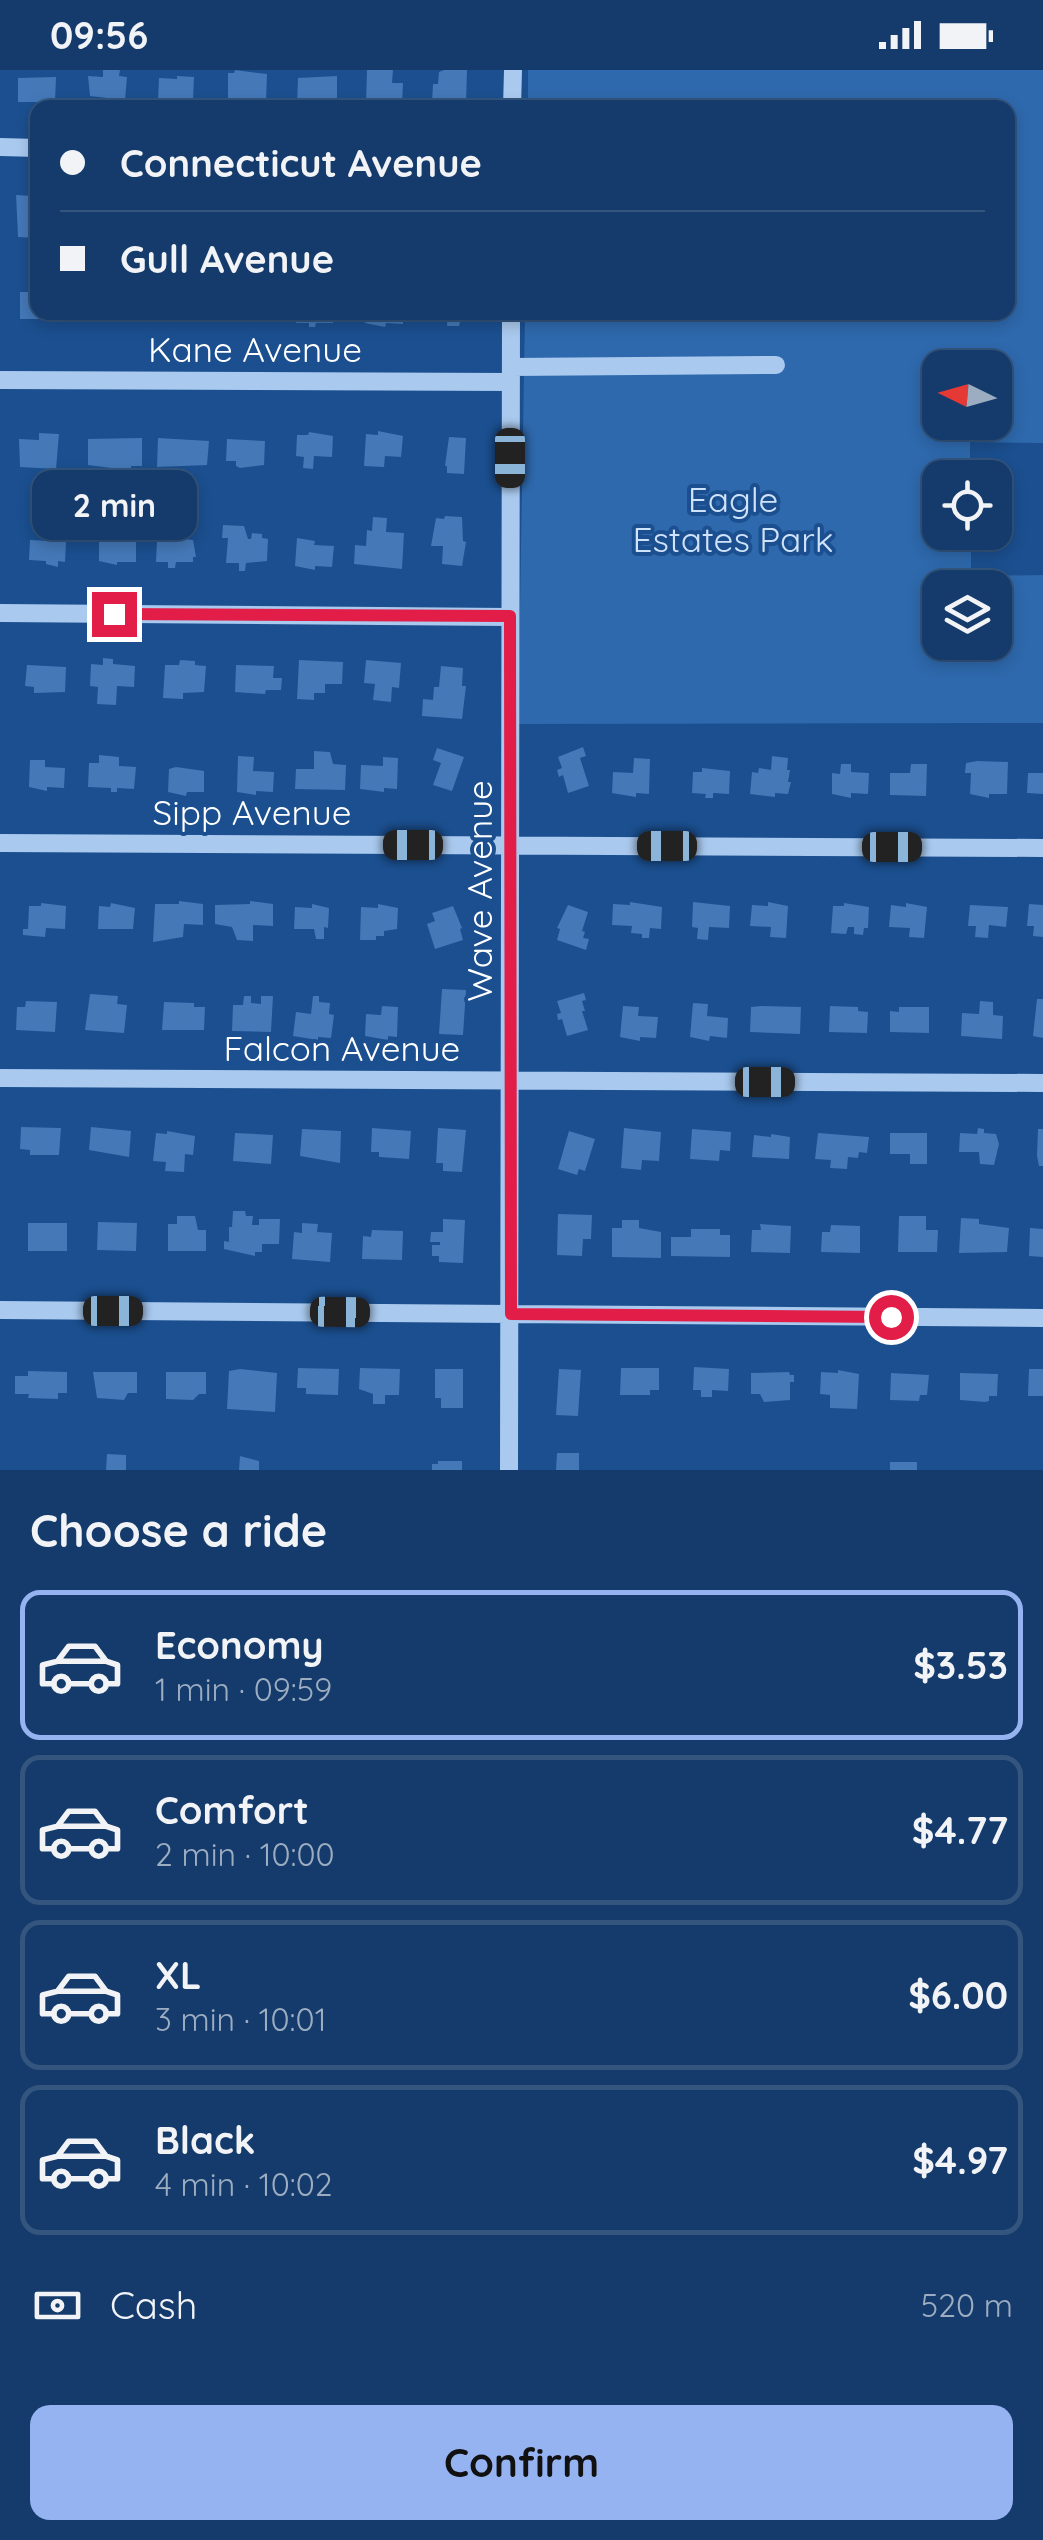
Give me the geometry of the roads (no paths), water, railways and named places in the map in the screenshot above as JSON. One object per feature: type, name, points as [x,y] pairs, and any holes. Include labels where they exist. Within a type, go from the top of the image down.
[{"type":"street","points":[[512,70],[512,100]]},
{"type":"street","points":[[0,147],[30,148]]},
{"type":"street","name":"Wave Avenue","points":[[509,1470],[511,320]]},
{"type":"street","name":"Kane Avenue","points":[[0,380],[511,374],[776,365]]},
{"type":"street","points":[[0,613],[510,616]]},
{"type":"street","name":"Sipp Avenue","points":[[0,843],[1043,848]]},
{"type":"street","name":"Falcon Avenue","points":[[0,1078],[1043,1083]]},
{"type":"street","points":[[0,1310],[1043,1318]]},
{"type":"park label","name":"Eagle Estates Park","points":[[733,519]]}]
